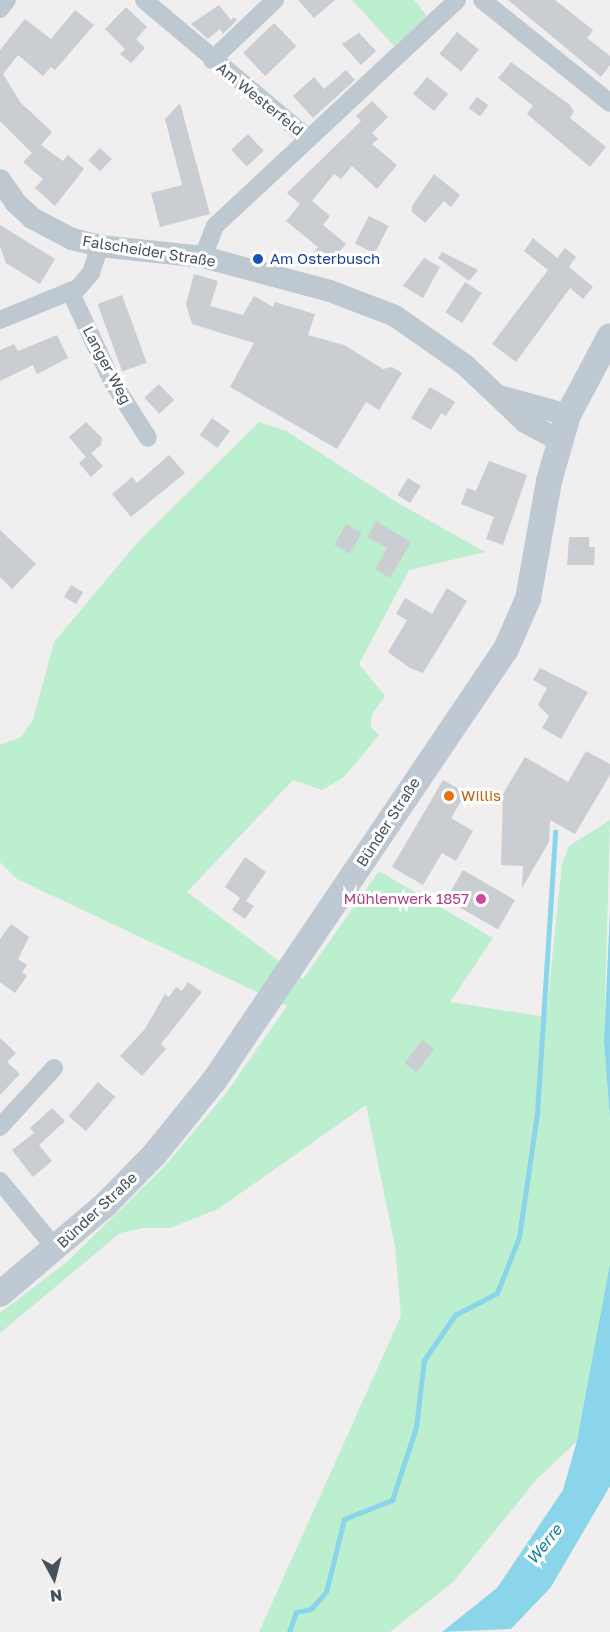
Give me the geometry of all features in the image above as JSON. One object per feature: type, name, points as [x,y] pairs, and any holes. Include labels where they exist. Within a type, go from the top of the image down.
[{"type":"main road","name":"Bünder Straße","points":[[0,1294],[56,1249],[154,1155],[214,1081],[506,649],[531,590],[560,441],[568,415],[610,336]]},
{"type":"street","points":[[0,9],[7,0]]},
{"type":"street","name":"Am Westerfeld","points":[[144,0],[212,60],[308,138]]},
{"type":"street","name":"Am Westerfeld","points":[[212,60],[275,0]]},
{"type":"street","points":[[202,257],[215,226],[457,0]]},
{"type":"street","points":[[482,0],[610,103]]},
{"type":"street","name":"Falscheider Straße","points":[[0,180],[16,203],[40,223],[72,239],[100,246],[202,257],[330,291],[395,316],[465,365],[503,397],[525,422],[560,441]]},
{"type":"street","points":[[0,320],[70,291],[91,273],[100,246]]},
{"type":"street","name":"Langer Weg","points":[[70,291],[112,381],[148,438]]},
{"type":"street","name":"Falscheider Straße","points":[[503,397],[568,415]]},
{"type":"street","points":[[0,1127],[54,1068]]},
{"type":"street","points":[[0,1181],[56,1249]]},
{"type":"green space","points":[[352,0],[414,0],[427,16],[394,46]]},
{"type":"green space","points":[[259,422],[286,431],[398,503],[485,552],[409,570],[359,664],[385,696],[372,714],[371,727],[379,735],[344,777],[322,790],[293,780],[187,892],[303,979],[379,871],[493,938],[450,1002],[546,1017],[562,864],[569,846],[610,820],[604,1041],[610,1120],[610,1272],[577,1441],[537,1479],[453,1582],[390,1632],[259,1632],[401,1316],[395,1246],[366,1105],[218,1209],[170,1228],[144,1228],[120,1233],[0,1333],[0,1313],[68,1261],[165,1166],[227,1092],[287,1006],[17,879],[0,862],[0,745],[21,737],[33,720],[54,642],[137,543]]},
{"type":"water","points":[[610,910],[610,1120],[604,1041]]},
{"type":"water","name":"Werre","points":[[610,1264],[610,1486],[551,1587],[511,1629],[442,1632],[497,1588],[563,1490],[577,1441]]},
{"type":"building","points":[[298,0],[335,0],[314,18]]},
{"type":"building","points":[[508,0],[555,0],[593,30],[587,38],[610,56],[610,65],[601,77]]},
{"type":"building","points":[[219,5],[231,20],[234,17],[237,20],[223,34],[220,29],[208,39],[191,24]]},
{"type":"building","points":[[126,7],[147,27],[136,39],[145,48],[131,63],[120,54],[125,49],[105,29]]},
{"type":"building","points":[[75,10],[94,25],[55,70],[51,67],[43,76],[18,55],[3,74],[20,102],[52,132],[41,145],[63,161],[68,155],[84,169],[55,206],[35,188],[43,179],[23,162],[32,153],[0,121],[0,50],[25,19],[51,39]]},
{"type":"building","points":[[274,23],[296,46],[265,76],[243,53]]},
{"type":"building","points":[[457,32],[479,50],[461,71],[439,54]]},
{"type":"building","points":[[359,33],[376,51],[361,65],[342,44]]},
{"type":"building","points":[[511,62],[570,105],[574,112],[570,118],[606,147],[590,167],[527,114],[533,106],[498,78]]},
{"type":"building","points":[[346,70],[355,80],[313,118],[293,96],[314,77],[324,89]]},
{"type":"building","points":[[427,77],[448,94],[434,111],[413,94]]},
{"type":"building","points":[[477,97],[488,105],[480,117],[469,108]]},
{"type":"building","points":[[372,101],[388,117],[372,133],[378,139],[372,144],[397,165],[377,189],[352,166],[341,179],[334,174],[312,201],[330,216],[323,225],[346,244],[328,265],[313,253],[318,247],[286,221],[300,204],[287,193],[361,121],[356,116]]},
{"type":"building","points":[[180,103],[210,214],[160,227],[151,193],[182,185],[165,119]]},
{"type":"building","points":[[248,134],[264,151],[247,167],[231,150]]},
{"type":"building","points":[[100,148],[112,159],[100,171],[88,160]]},
{"type":"building","points":[[434,174],[460,195],[451,207],[444,201],[425,223],[412,212],[412,206]]},
{"type":"building","points":[[369,216],[389,226],[375,254],[355,244]]},
{"type":"building","points":[[0,225],[55,259],[40,284],[6,263],[0,246]]},
{"type":"building","points":[[533,238],[557,258],[565,248],[576,257],[569,267],[593,287],[583,299],[570,288],[516,362],[492,344],[548,270],[524,251]]},
{"type":"building","points":[[442,252],[478,270],[469,281],[438,258]]},
{"type":"building","points":[[424,258],[440,267],[423,298],[403,286]]},
{"type":"building","points":[[194,274],[218,281],[210,306],[243,315],[254,296],[273,307],[275,302],[315,314],[308,335],[344,345],[383,369],[392,367],[402,373],[379,410],[366,402],[337,449],[230,387],[254,343],[192,324],[186,304]]},
{"type":"building","points":[[465,282],[482,293],[462,323],[445,312]]},
{"type":"building","points":[[122,295],[147,363],[122,372],[98,304]]},
{"type":"building","points":[[57,335],[68,358],[37,374],[33,365],[0,381],[0,350],[14,344],[18,351]]},
{"type":"building","points":[[159,384],[174,400],[159,414],[144,398]]},
{"type":"building","points":[[430,387],[455,402],[446,416],[441,413],[431,430],[411,418]]},
{"type":"building","points":[[212,418],[230,431],[217,448],[200,435]]},
{"type":"building","points":[[86,422],[102,438],[101,445],[91,453],[103,466],[91,477],[79,463],[86,457],[69,437]]},
{"type":"building","points":[[169,455],[185,473],[131,517],[112,494],[132,477],[137,483]]},
{"type":"building","points":[[489,461],[527,475],[503,545],[486,539],[494,517],[461,504],[467,488],[476,491]]},
{"type":"building","points":[[408,478],[421,486],[410,503],[397,495]]},
{"type":"building","points":[[376,521],[411,542],[390,578],[375,569],[387,548],[367,537]]},
{"type":"building","points":[[346,524],[362,533],[350,554],[334,545]]},
{"type":"building","points":[[0,530],[36,564],[12,589],[0,577]]},
{"type":"building","points":[[569,537],[589,537],[589,547],[595,547],[594,565],[567,565]]},
{"type":"building","points":[[71,585],[83,592],[76,604],[64,597]]},
{"type":"building","points":[[447,588],[467,601],[423,673],[410,668],[388,652],[407,620],[396,614],[405,598],[432,614]]},
{"type":"building","points":[[540,668],[588,692],[561,739],[542,728],[549,716],[538,705],[547,688],[533,680]]},
{"type":"building","points":[[586,751],[610,764],[610,775],[575,834],[550,820],[549,842],[522,888],[523,866],[501,865],[503,794],[525,757],[568,782]]},
{"type":"building","points":[[443,780],[466,793],[451,818],[473,831],[456,861],[442,853],[423,885],[392,867]]},
{"type":"building","points":[[245,857],[266,872],[246,901],[254,906],[245,919],[232,910],[240,898],[225,887]]},
{"type":"building","name":"Mühlenwerk 1857","points":[[463,870],[515,900],[498,929],[446,899]]},
{"type":"building","points":[[11,924],[29,937],[18,959],[27,965],[22,972],[27,976],[15,993],[0,982],[0,939]]},
{"type":"building","points":[[188,982],[202,992],[161,1044],[166,1049],[142,1076],[120,1056],[145,1029],[165,994],[169,997],[176,987],[182,991]]},
{"type":"building","points":[[0,1038],[16,1053],[7,1062],[20,1074],[0,1095]]},
{"type":"building","points":[[422,1040],[434,1049],[417,1072],[405,1063]]},
{"type":"building","points":[[98,1082],[115,1097],[86,1131],[68,1116]]},
{"type":"building","points":[[52,1108],[65,1121],[39,1145],[52,1161],[33,1177],[12,1150],[34,1133],[30,1128]]},
{"type":"waterway","points":[[289,1632],[296,1612],[311,1609],[326,1592],[344,1519],[392,1500],[416,1427],[424,1360],[455,1315],[497,1293],[519,1237],[537,1113],[555,832]]},
{"type":"place","name":"Am Osterbusch","points":[[258,259]]},
{"type":"place","name":"Willis","points":[[449,796]]},
{"type":"place","name":"Mühlenwerk 1857","points":[[481,899]]}]
